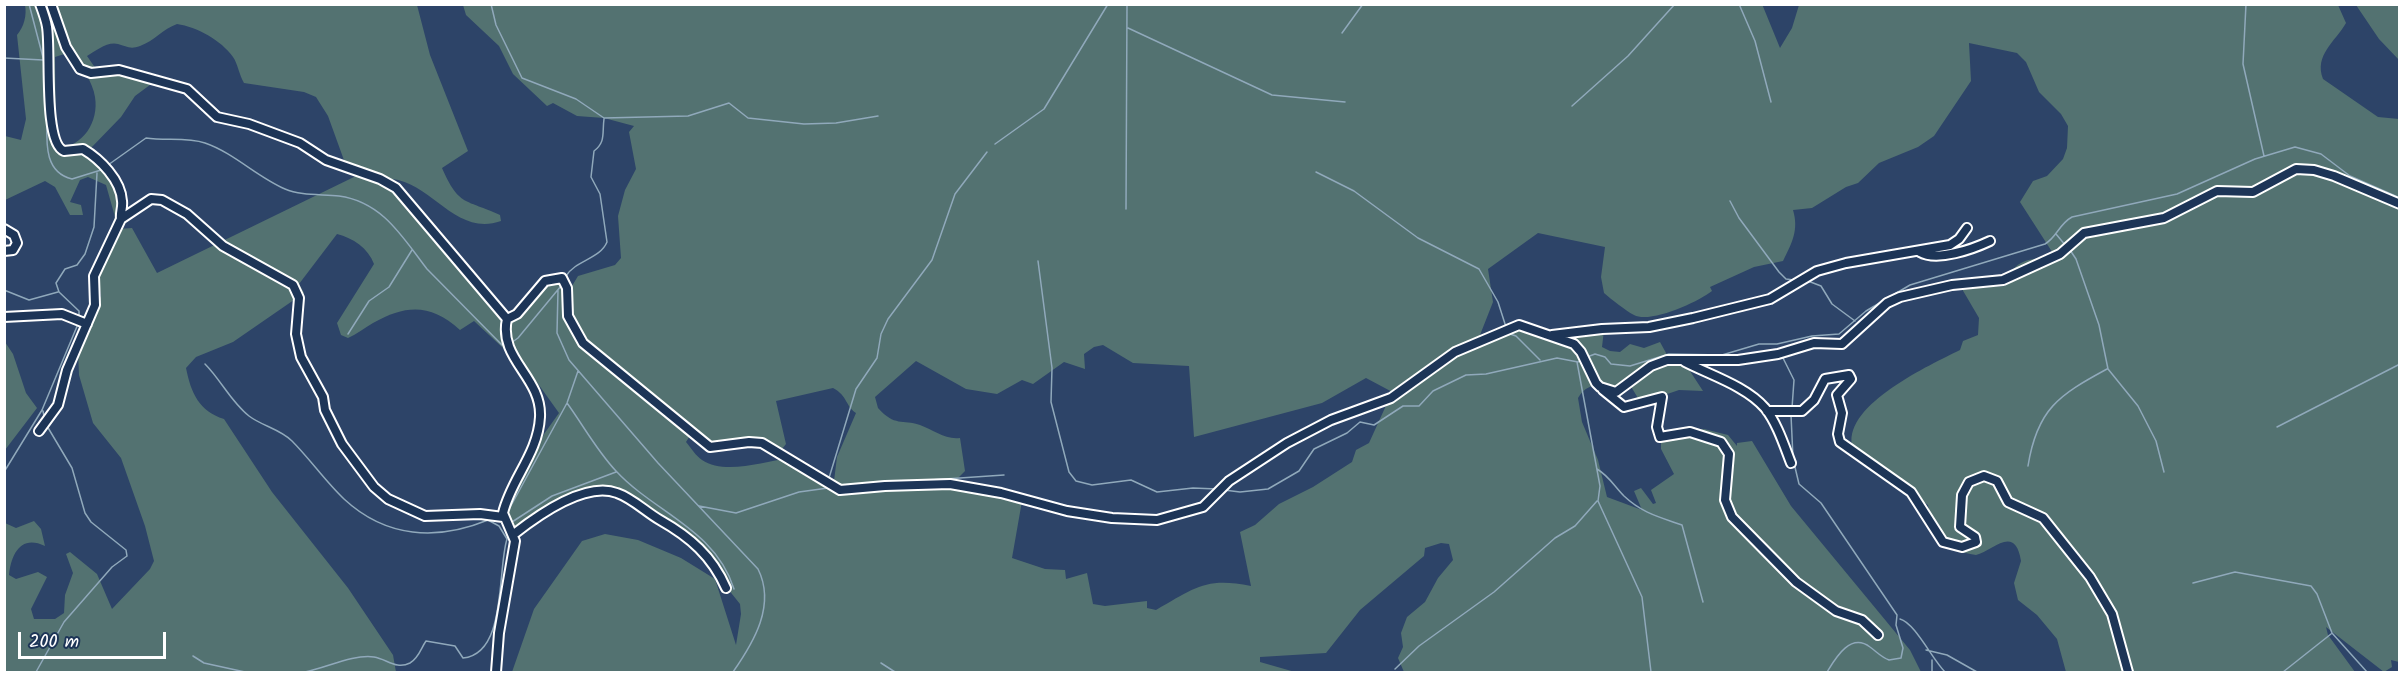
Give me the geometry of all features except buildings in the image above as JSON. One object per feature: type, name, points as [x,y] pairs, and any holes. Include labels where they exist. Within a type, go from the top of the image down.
[{"type":"street","points":[[39,431],[58,405],[68,370],[95,305],[94,276],[121,219],[123,204],[119,187],[98,160],[83,149],[64,151],[56,144],[51,120],[47,27],[40,4]]},
{"type":"street","points":[[51,4],[66,47],[80,69],[87,72],[125,71],[187,89],[217,117],[249,124],[300,143],[326,160],[381,179],[396,188],[507,319]]},
{"type":"street","points":[[1600,387],[1616,392],[1657,363],[1667,360],[1683,362],[1751,359],[1814,343],[1842,344],[1887,303],[1900,297],[1952,285],[2003,280],[2060,254],[2084,233],[2164,218],[2217,191],[2253,192],[2296,169],[2327,174],[2400,204]]},
{"type":"street","points":[[121,219],[151,200],[162,200],[187,214],[223,246],[286,280],[297,289],[299,298],[296,334],[301,357],[323,397],[325,410],[342,444],[374,487],[388,499],[425,516],[480,514],[503,517]]},
{"type":"street","points":[[1545,336],[1591,330],[1649,327],[1770,299],[1817,271],[1846,263],[1950,245],[1959,239],[1967,228]]},
{"type":"street","points":[[4,229],[14,235],[17,243],[13,250],[4,251]]},
{"type":"street","points":[[1920,252],[1927,256],[1945,254],[1990,241]]},
{"type":"street","points":[[496,672],[499,633],[515,541],[514,534],[503,517],[508,499],[535,444],[540,417],[535,392],[507,347],[504,331],[507,319],[517,314],[545,281],[562,278],[567,288],[568,316],[583,343],[706,445],[715,448],[741,442],[762,443],[837,489],[950,484],[1001,493],[1067,511],[1137,520],[1177,516],[1203,507],[1228,481],[1287,443],[1331,420],[1391,398],[1449,356],[1474,343],[1522,325],[1545,336],[1570,342],[1578,348],[1600,387],[1624,407],[1662,397],[1657,427],[1660,437],[1690,432],[1722,442],[1729,454],[1725,500],[1732,517],[1796,582],[1836,611],[1866,622],[1878,635]]},
{"type":"street","points":[[4,317],[62,314],[87,324]]},
{"type":"street","points":[[1683,362],[1746,393],[1767,411],[1791,462]]},
{"type":"street","points":[[1767,411],[1802,411],[1814,400],[1825,379],[1849,375],[1851,379],[1837,395],[1842,413],[1838,434],[1840,442],[1911,492],[1937,536],[1949,545],[1962,547],[1976,542],[1975,537],[1960,528],[1962,495],[1969,482],[1984,476],[1997,481],[2008,502],[2037,513],[2047,522],[2090,577],[2112,614],[2128,672]]},
{"type":"street","points":[[514,534],[552,506],[591,493],[615,492],[692,541],[709,557],[726,588]]},
{"type":"green space","points":[[1762,4],[1780,48],[1792,28],[1799,5],[2338,5],[2346,23],[2323,56],[2321,70],[2323,79],[2378,117],[2399,119],[2399,662],[2391,660],[2392,667],[2384,672],[2326,627],[2328,635],[2355,672],[2066,672],[2057,639],[2037,615],[2018,600],[2014,583],[2021,561],[2014,544],[2002,543],[1976,555],[1965,553],[1948,545],[1933,525],[1928,505],[1848,449],[1852,445],[1853,430],[1862,415],[1875,401],[1929,365],[1960,350],[1963,341],[1978,335],[1979,318],[1962,289],[2005,286],[2008,277],[2018,265],[2031,259],[2056,258],[2020,202],[2033,181],[2047,176],[2063,159],[2067,148],[2068,126],[2061,114],[2039,92],[2026,62],[2017,53],[1969,43],[1971,81],[1934,136],[1918,147],[1879,163],[1858,183],[1846,187],[1812,208],[1793,210],[1795,230],[1783,261],[1754,267],[1710,287],[1712,291],[1685,306],[1651,317],[1641,317],[1634,315],[1604,293],[1601,277],[1605,247],[1538,233],[1488,269],[1493,302],[1480,335],[1486,337],[1526,323],[1554,332],[1592,326],[1604,330],[1602,347],[1610,351],[1620,352],[1630,344],[1644,348],[1660,342],[1671,362],[1686,365],[1703,391],[1679,390],[1641,403],[1630,385],[1623,390],[1598,385],[1587,388],[1578,398],[1582,422],[1598,460],[1607,497],[1642,510],[1634,491],[1641,488],[1653,504],[1656,503],[1651,490],[1674,474],[1661,449],[1661,440],[1671,440],[1685,431],[1704,429],[1728,435],[1737,446],[1737,443],[1752,441],[1791,506],[1910,650],[1921,672],[1404,672],[1398,658],[1403,647],[1401,633],[1407,617],[1425,602],[1438,578],[1453,560],[1449,544],[1441,543],[1425,548],[1424,556],[1360,610],[1326,653],[1260,657],[1260,662],[1295,672],[512,672],[534,609],[582,541],[605,534],[638,540],[681,558],[715,579],[736,645],[741,614],[740,604],[728,589],[721,567],[709,553],[622,491],[585,493],[542,518],[533,527],[517,532],[502,515],[544,434],[559,413],[531,374],[474,321],[460,330],[449,321],[429,311],[408,310],[385,317],[348,338],[341,335],[337,323],[374,264],[359,244],[337,234],[299,284],[304,293],[233,342],[196,357],[186,368],[194,393],[202,406],[215,416],[224,419],[272,492],[348,588],[393,655],[396,672],[5,672],[5,523],[16,528],[34,521],[41,529],[45,546],[30,543],[19,548],[12,560],[9,575],[16,579],[38,572],[47,577],[31,609],[34,619],[55,619],[64,613],[65,595],[73,573],[66,554],[70,552],[97,574],[112,609],[150,569],[154,561],[145,526],[121,458],[93,423],[79,375],[78,350],[101,296],[97,270],[115,217],[106,185],[88,177],[80,180],[70,202],[81,205],[83,215],[70,215],[55,187],[45,181],[5,200],[5,136],[21,140],[26,119],[17,35],[24,21],[25,5],[417,5],[430,55],[468,151],[442,168],[453,190],[459,196],[500,215],[501,221],[485,224],[471,222],[457,216],[420,190],[392,179],[512,318],[522,309],[536,285],[554,283],[572,286],[578,276],[615,265],[621,258],[618,216],[625,190],[636,169],[629,132],[634,126],[604,118],[577,116],[553,103],[547,106],[513,74],[499,46],[466,15],[463,5]],"holes":[[[177,24],[192,28],[222,45],[235,60],[244,83],[304,92],[316,97],[328,116],[345,163],[363,176],[356,176],[157,273],[132,228],[118,229],[127,206],[126,196],[89,150],[121,117],[135,96],[158,79],[113,66],[96,69],[87,56],[114,43],[131,48],[140,46]],[[74,51],[92,85],[96,106],[92,124],[82,138],[59,148],[56,143],[55,57]],[[1103,345],[1133,363],[1189,366],[1194,437],[1322,403],[1366,378],[1398,395],[1389,399],[1369,443],[1356,450],[1352,462],[1313,487],[1279,504],[1255,525],[1240,532],[1251,586],[1222,583],[1201,586],[1156,610],[1147,608],[1147,601],[1105,606],[1093,604],[1087,573],[1066,579],[1065,570],[1045,569],[1012,558],[1022,501],[953,483],[965,471],[960,438],[949,438],[920,425],[889,418],[878,408],[875,397],[916,361],[966,389],[997,394],[1022,380],[1033,384],[1064,362],[1085,369],[1084,354],[1094,347]],[[833,388],[841,394],[856,413],[837,457],[833,489],[821,485],[788,458],[744,466],[721,467],[702,460],[686,442],[693,431],[706,442],[756,443],[782,449],[786,444],[776,401]]]},
{"type":"green space","points":[[2356,5],[2399,5],[2399,60],[2379,39]]},
{"type":"green space","points":[[5,342],[13,354],[26,393],[37,408],[5,450]]},
{"type":"waterway","points":[[29,4],[45,65]]},
{"type":"waterway","points":[[491,4],[496,25],[522,78],[576,99],[604,118],[688,116],[729,103],[748,118],[804,124],[836,123],[878,116]]},
{"type":"waterway","points":[[995,144],[1044,109],[1108,4]]},
{"type":"waterway","points":[[1126,209],[1127,4]]},
{"type":"waterway","points":[[1342,33],[1363,4]]},
{"type":"waterway","points":[[1572,106],[1628,56],[1675,4]]},
{"type":"waterway","points":[[1739,4],[1755,41],[1771,102]]},
{"type":"waterway","points":[[2246,4],[2243,64],[2264,156]]},
{"type":"waterway","points":[[1128,28],[1272,95],[1345,102]]},
{"type":"waterway","points":[[4,58],[43,60]]},
{"type":"waterway","points":[[47,114],[48,153],[55,169],[72,179],[101,170]]},
{"type":"waterway","points":[[566,276],[576,266],[604,248],[607,242],[600,194],[591,177],[594,151],[603,137],[604,119]]},
{"type":"waterway","points":[[108,165],[146,138],[198,141],[216,147],[285,189],[305,194],[339,196],[368,206],[390,223],[427,269],[502,345]]},
{"type":"waterway","points":[[1587,357],[1595,354],[1605,357],[1611,364],[1630,366],[1669,354],[1722,355],[1759,344],[1777,344],[1812,336],[1839,334],[1866,311],[1910,285],[2045,244],[2072,217],[2177,194],[2255,159],[2295,147],[2321,154],[2350,176],[2400,198]]},
{"type":"waterway","points":[[829,478],[856,389],[877,358],[881,334],[888,319],[932,260],[955,194],[987,152]]},
{"type":"waterway","points":[[1316,172],[1354,191],[1418,238],[1479,269],[1498,302],[1506,327]]},
{"type":"waterway","points":[[79,316],[79,311],[59,292],[56,283],[65,269],[77,265],[85,254],[94,227],[97,173]]},
{"type":"waterway","points":[[1730,201],[1739,218],[1779,272],[1786,279],[1794,280]]},
{"type":"waterway","points":[[2056,234],[2066,246]]},
{"type":"waterway","points":[[348,334],[369,301],[389,287],[412,250]]},
{"type":"waterway","points":[[2070,250],[2076,259],[2099,325],[2108,369],[2138,406],[2156,441],[2164,472]]},
{"type":"waterway","points":[[1038,261],[1052,368],[1051,402],[1069,472],[1076,481],[1092,485],[1131,480],[1157,492],[1193,488],[1217,489]]},
{"type":"waterway","points":[[1808,281],[1821,286],[1832,304],[1855,321]]},
{"type":"waterway","points":[[511,343],[518,338],[561,286]]},
{"type":"waterway","points":[[4,290],[29,300],[58,292]]},
{"type":"waterway","points":[[558,290],[557,333],[569,360],[658,463],[758,569],[765,596],[764,610],[755,636],[733,672]]},
{"type":"waterway","points":[[4,472],[42,410],[78,324]]},
{"type":"waterway","points":[[1510,334],[1516,336],[1540,360]]},
{"type":"waterway","points":[[1782,356],[1794,380],[1792,408]]},
{"type":"waterway","points":[[1224,490],[1240,492],[1268,489],[1299,471],[1314,449],[1347,433],[1360,422],[1374,425],[1403,406],[1419,406],[1433,391],[1466,375],[1486,374],[1557,358],[1578,362],[1582,359]]},
{"type":"waterway","points":[[1577,362],[1600,486],[1598,501],[1642,597],[1651,672]]},
{"type":"waterway","points":[[205,364],[243,410],[292,441],[344,499],[377,522],[413,532],[431,533],[469,527],[488,520],[499,526],[507,539],[494,627],[487,642],[477,653],[463,658],[455,646],[426,641],[416,658],[405,665],[396,665],[379,658],[366,657],[348,659],[305,672]]},
{"type":"waterway","points":[[2277,427],[2400,364]]},
{"type":"waterway","points":[[2028,466],[2037,430],[2044,417],[2063,396],[2107,369]]},
{"type":"waterway","points":[[507,513],[567,403],[578,371]]},
{"type":"waterway","points":[[567,403],[616,471],[631,486],[699,536],[713,551],[725,568],[734,589]]},
{"type":"waterway","points":[[43,411],[44,416]]},
{"type":"waterway","points":[[1791,415],[1793,458]]},
{"type":"waterway","points":[[36,672],[64,622],[112,567],[127,556],[126,550],[91,522],[85,513],[72,468],[47,426]]},
{"type":"waterway","points":[[1794,463],[1799,484],[1821,503],[1897,615],[1896,625],[1903,648],[1901,658],[1889,660],[1863,643],[1856,643],[1844,649],[1827,672]]},
{"type":"waterway","points":[[1597,469],[1637,507],[1682,525],[1703,602]]},
{"type":"waterway","points":[[512,522],[552,496],[616,472]]},
{"type":"waterway","points":[[901,482],[1004,475]]},
{"type":"waterway","points":[[699,506],[736,513],[799,492],[828,488]]},
{"type":"waterway","points":[[1395,669],[1419,646],[1494,592],[1555,538],[1575,526],[1597,501]]},
{"type":"waterway","points":[[2193,583],[2235,572],[2311,586],[2317,594],[2332,633],[2367,672]]},
{"type":"waterway","points":[[1900,619],[1912,627],[1945,672]]},
{"type":"waterway","points":[[2283,672],[2331,634]]},
{"type":"waterway","points":[[1926,650],[1947,655],[1977,672]]},
{"type":"waterway","points":[[193,656],[204,663],[245,672]]},
{"type":"waterway","points":[[1932,660],[1932,672]]},
{"type":"waterway","points":[[881,663],[895,672]]}]
